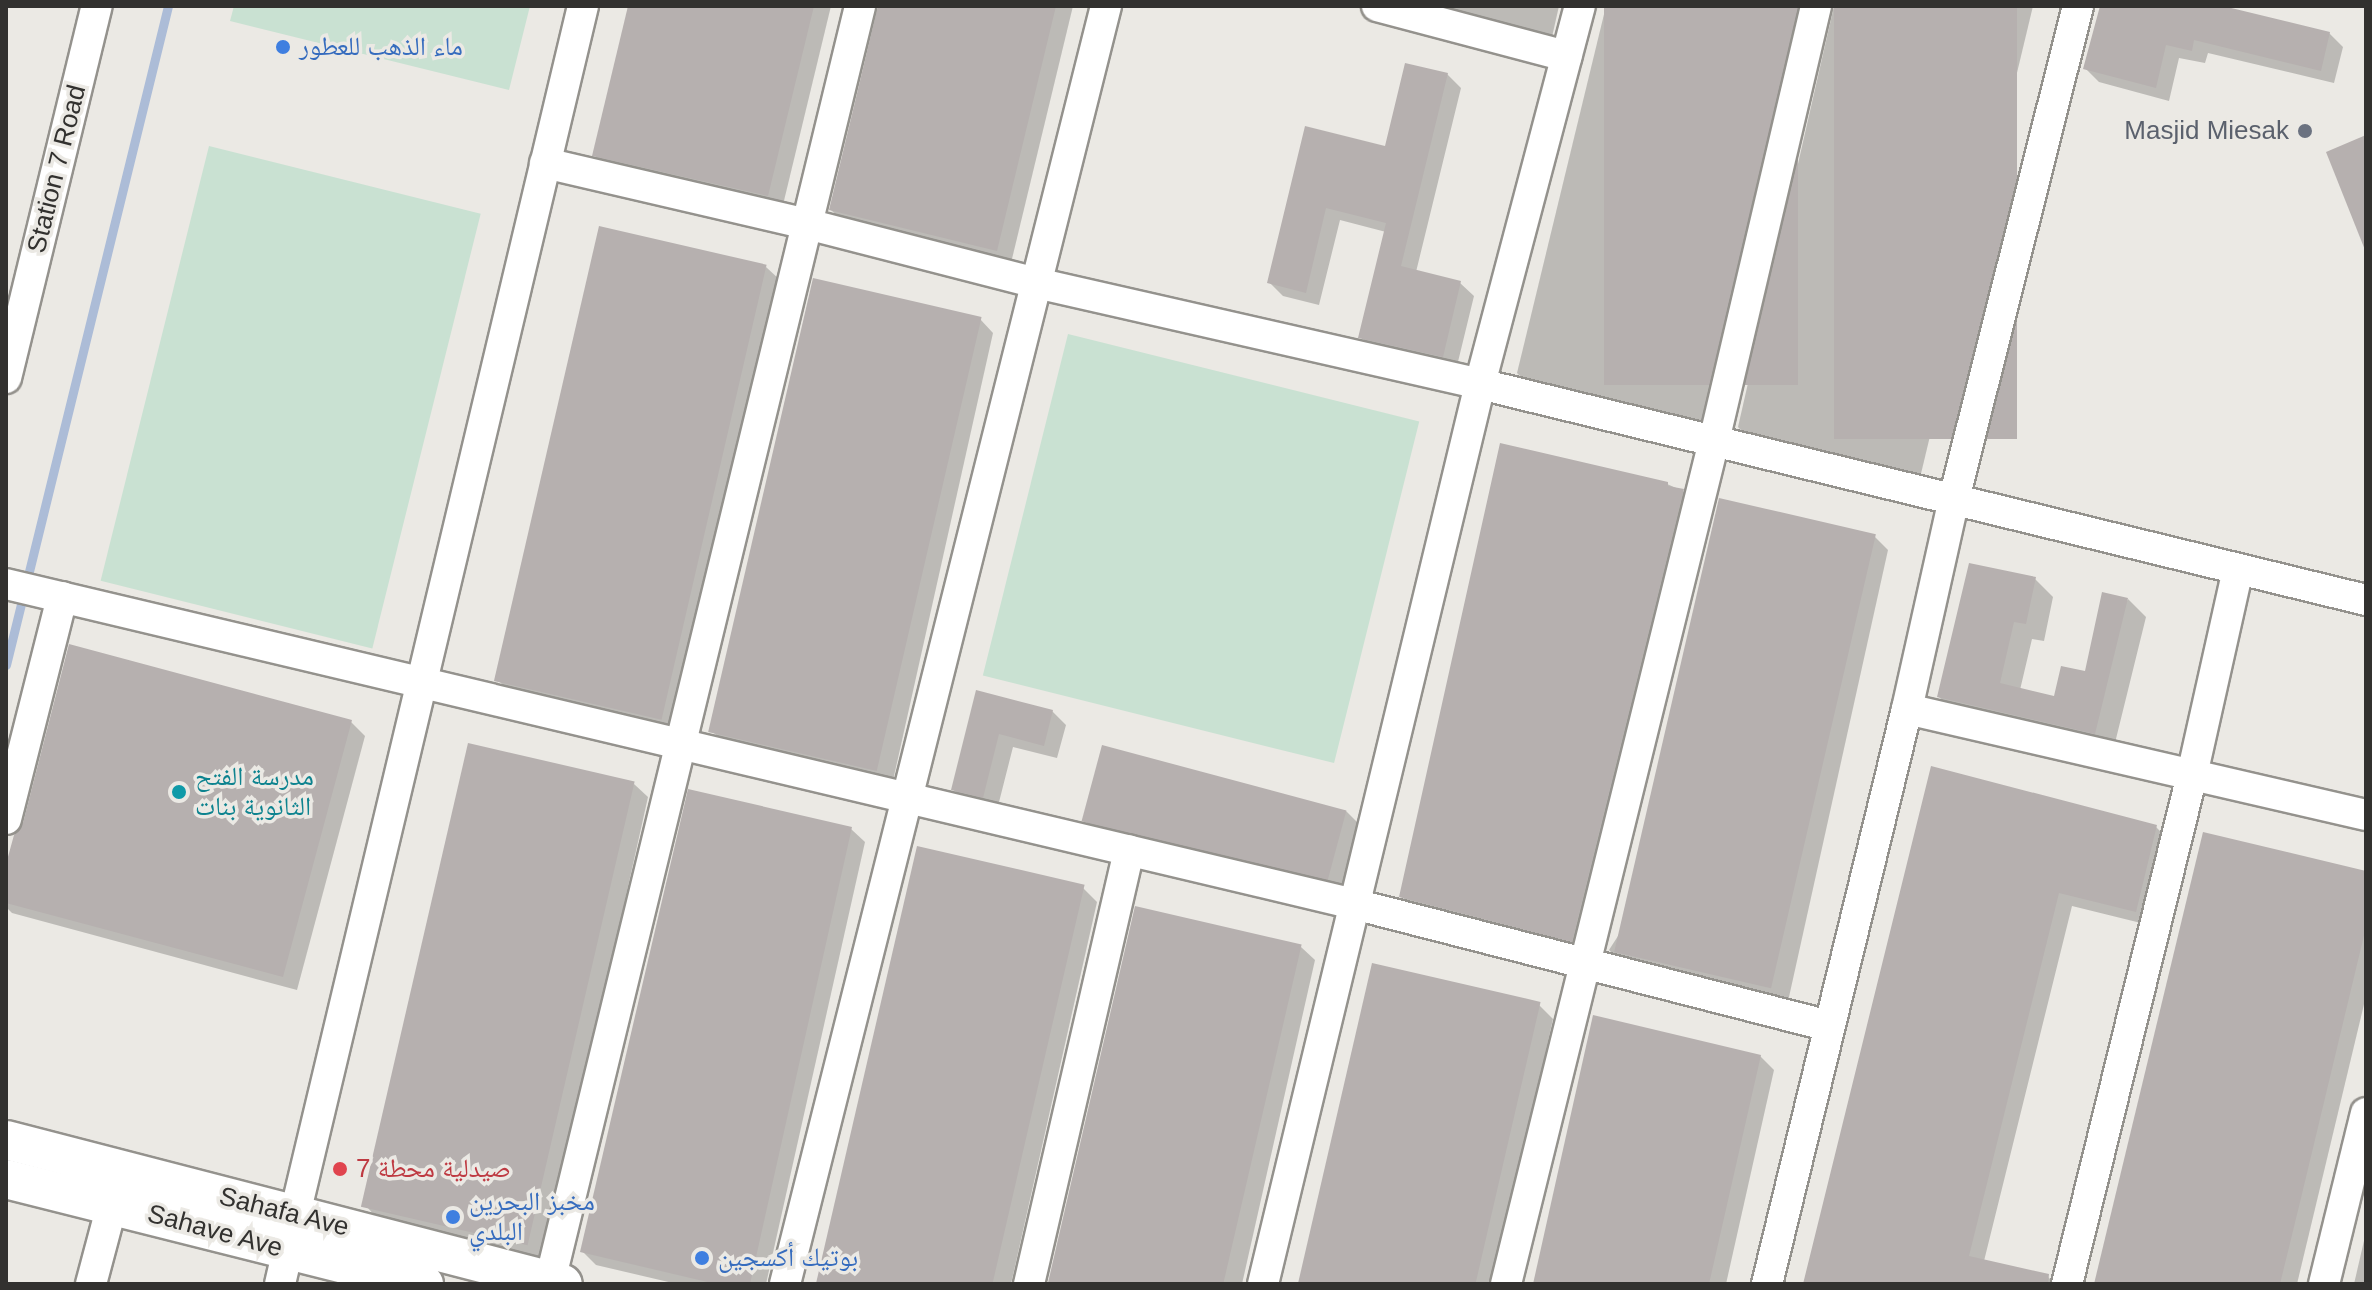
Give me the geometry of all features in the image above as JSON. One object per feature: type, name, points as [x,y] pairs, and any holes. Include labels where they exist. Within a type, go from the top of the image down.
[{"type":"main road","name":"Sahafa Ave","points":[[6,1143],[287,1250],[556,1282]]},
{"type":"main road","name":"Sahave Ave","points":[[17,1182],[424,1284]]},
{"type":"street","name":"Station 7 Road","points":[[6,378],[97,6]]},
{"type":"street","points":[[287,1250],[419,680],[583,6]]},
{"type":"street","points":[[556,1282],[681,742],[860,6]]},
{"type":"street","points":[[785,1284],[1106,6]]},
{"type":"street","points":[[1377,6],[1566,56]]},
{"type":"street","points":[[1263,1284],[1480,384],[1580,6]]},
{"type":"street","points":[[1506,1284],[1714,441],[1816,6]]},
{"type":"street","points":[[1767,1284],[1907,709],[1954,499],[2078,6]]},
{"type":"street","points":[[545,163],[807,224],[1036,283],[1480,384],[2366,600]]},
{"type":"street","points":[[2067,1284],[2192,775],[2238,569]]},
{"type":"street","points":[[6,584],[1354,904],[1828,1026]]},
{"type":"street","points":[[6,819],[62,597]]},
{"type":"street","points":[[1907,709],[2366,815]]},
{"type":"street","points":[[1029,1284],[1129,850]]},
{"type":"street","points":[[2324,1284],[2362,1153],[2366,1113]]},
{"type":"street","points":[[6,1143],[17,1182]]},
{"type":"street","points":[[91,1284],[112,1205]]},
{"type":"green space","points":[[234,6],[530,6],[509,90],[230,21]]},
{"type":"green space","points":[[209,146],[481,214],[372,648],[101,581]]},
{"type":"green space","points":[[1068,334],[1419,422],[1334,763],[983,676]]},
{"type":"building","points":[[628,6],[814,6],[768,196],[592,156]]},
{"type":"building","points":[[878,6],[1056,6],[997,251],[829,210]]},
{"type":"building","points":[[1604,6],[1798,6],[1798,385],[1604,385]]},
{"type":"building","points":[[1834,6],[2017,6],[2017,439],[1834,439]]},
{"type":"building","points":[[2100,6],[2223,6],[2330,32],[2321,71],[2194,40],[2192,51],[2166,45],[2156,88],[2083,69]]},
{"type":"building","points":[[1405,63],[1448,73],[1401,266],[1461,281],[1443,357],[1358,338],[1386,223],[1326,208],[1306,293],[1267,283],[1305,126],[1385,146]]},
{"type":"building","points":[[2366,135],[2366,250],[2365,250],[2326,152]]},
{"type":"building","points":[[599,226],[767,265],[662,720],[494,681]]},
{"type":"building","points":[[813,278],[982,317],[877,771],[708,732]]},
{"type":"building","points":[[1500,443],[1668,482],[1668,486],[1684,489],[1572,942],[1399,897]]},
{"type":"building","points":[[1719,498],[1876,534],[1771,988],[1614,952]]},
{"type":"building","points":[[1969,563],[2036,577],[2026,624],[2014,622],[2000,683],[2054,696],[2061,666],[2085,671],[2102,592],[2128,598],[2095,734],[1937,697]]},
{"type":"building","name":"مدرسة الفتح الثانوية بنات","points":[[69,644],[352,720],[283,977],[6,903],[6,864],[14,835],[23,823]]},
{"type":"building","points":[[976,690],[1053,710],[1044,746],[999,734],[983,798],[951,790]]},
{"type":"building","points":[[468,743],[635,781],[528,1245],[361,1207]]},
{"type":"building","points":[[1102,745],[1346,810],[1326,887],[1082,821]]},
{"type":"building","points":[[1931,766],[2157,825],[2136,912],[2059,893],[1969,1256],[2049,1274],[2048,1284],[1803,1284]]},
{"type":"building","points":[[688,789],[852,827],[750,1284],[716,1284],[580,1252]]},
{"type":"building","points":[[2203,832],[2366,871],[2366,927],[2301,1198],[2280,1284],[2094,1284]]},
{"type":"building","points":[[917,846],[1085,885],[992,1284],[816,1283]]},
{"type":"building","points":[[1135,906],[1302,944],[1223,1284],[1048,1284]]},
{"type":"building","points":[[1372,963],[1541,1002],[1475,1284],[1298,1284]]},
{"type":"building","points":[[1593,1015],[1761,1055],[1709,1284],[1533,1284]]},
{"type":"waterway","points":[[6,665],[168,6]]},
{"type":"place","name":"ماء الذهب للعطور","points":[[283,47]]},
{"type":"place","name":"Masjid Miesak","points":[[2305,131]]},
{"type":"place","name":"مدرسة الفتح الثانوية بنات","points":[[179,792]]},
{"type":"place","name":"صيدلية محطة 7","points":[[340,1169]]},
{"type":"place","name":"مخبز البحرين البلدي","points":[[453,1217]]},
{"type":"place","name":"بوتيك أكسجين","points":[[702,1258]]}]
